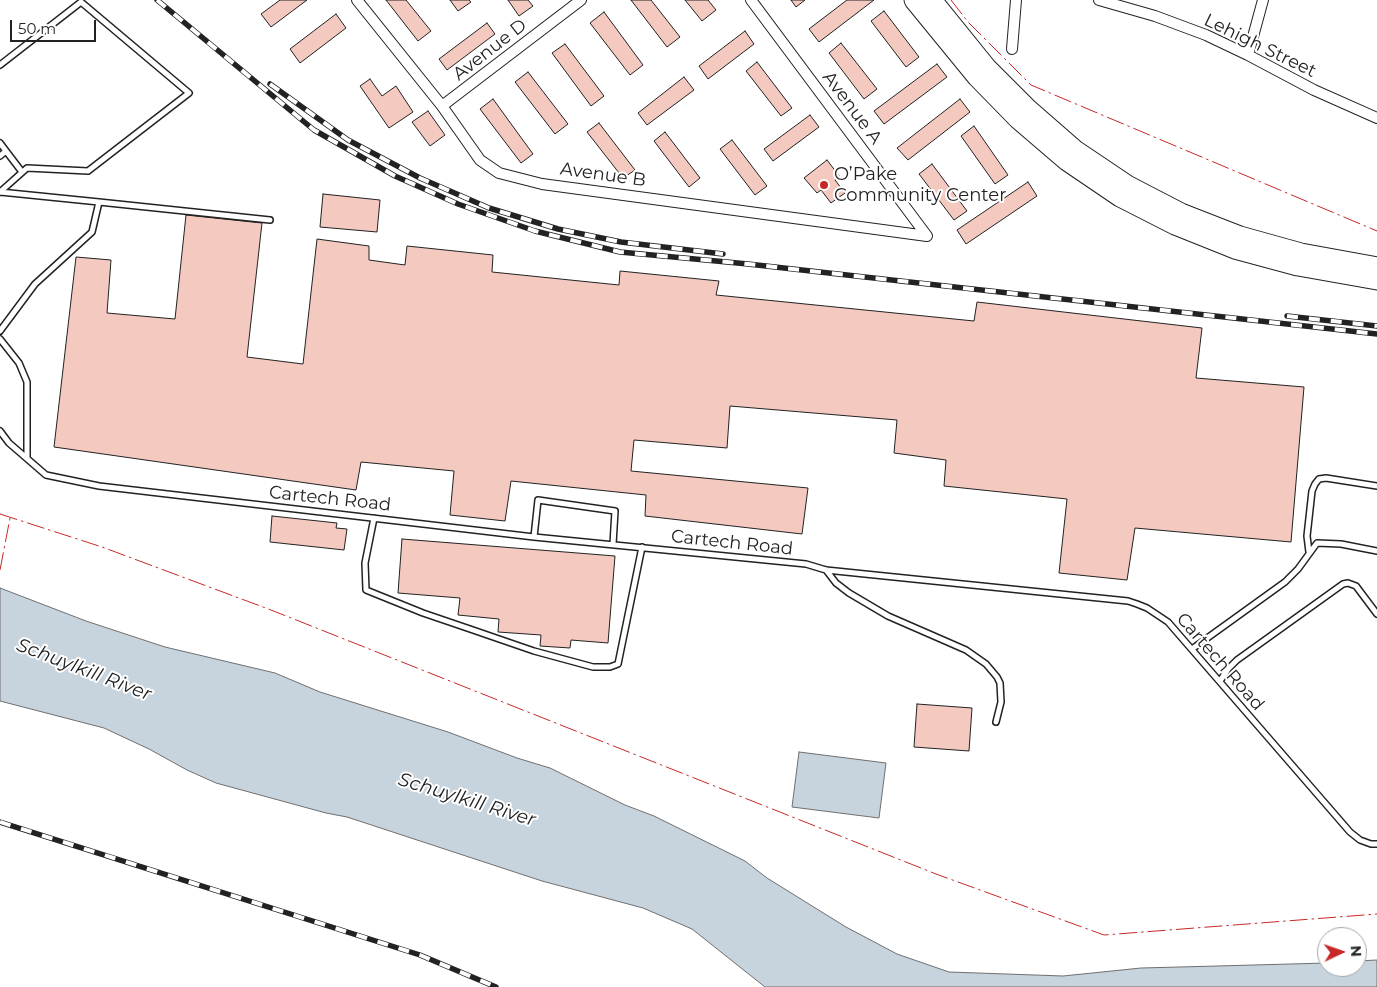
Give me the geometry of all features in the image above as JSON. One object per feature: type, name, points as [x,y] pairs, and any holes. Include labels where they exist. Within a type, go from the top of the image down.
[{"type":"highway","points":[[914,0],[977,77],[1018,119],[1067,161],[1120,197],[1176,225],[1235,249],[1298,266],[1377,280]]},
{"type":"highway","points":[[932,0],[987,68],[1028,109],[1075,150],[1127,185],[1181,213],[1240,236],[1301,253],[1377,267]]},
{"type":"street","name":"Avenue B","points":[[357,0],[442,106],[480,160],[499,173],[542,184],[927,236]]},
{"type":"street","name":"Avenue D","points":[[442,106],[580,0]]},
{"type":"street","name":"Avenue A","points":[[751,0],[927,236]]},
{"type":"street","points":[[1012,49],[1016,0]]},
{"type":"street","name":"Lehigh Street","points":[[1098,0],[1179,25],[1248,55],[1314,90],[1377,118]]},
{"type":"street","points":[[1248,55],[1263,0]]},
{"type":"lane","points":[[0,65],[81,2],[188,93],[88,171],[27,168],[0,192]]},
{"type":"lane","points":[[0,143],[22,172]]},
{"type":"lane","points":[[0,156],[6,151]]},
{"type":"lane","points":[[0,192],[270,220]]},
{"type":"lane","points":[[0,331],[35,284],[92,232],[99,202]]},
{"type":"lane","points":[[0,338],[19,364],[27,382],[27,458]]},
{"type":"lane","name":"Cartech Road","points":[[0,431],[9,442],[46,475],[99,486],[534,537],[806,564],[826,570],[1128,601],[1148,608],[1168,622],[1350,832],[1360,840],[1377,844]]},
{"type":"lane","points":[[1309,552],[1307,536],[1312,492],[1319,479],[1326,478],[1377,486]]},
{"type":"lane","points":[[534,537],[538,500],[616,511],[613,544]]},
{"type":"lane","points":[[374,518],[365,562],[366,590],[423,613],[534,651],[592,667],[610,667],[618,664],[642,547]]},
{"type":"lane","points":[[1192,649],[1285,582],[1298,569],[1317,543],[1341,544],[1377,551]]},
{"type":"lane","points":[[826,570],[836,583],[849,594],[888,616],[966,650],[986,664],[1000,683],[1001,702],[996,722]]},
{"type":"lane","points":[[1220,681],[1237,660],[1344,584],[1348,583],[1356,586],[1377,614]]},
{"type":"water","name":"Schuylkill River","points":[[0,588],[86,621],[165,647],[275,673],[320,692],[448,732],[517,758],[550,768],[745,861],[767,878],[846,927],[897,954],[949,972],[1063,976],[1141,968],[1317,963],[1317,977],[1367,977],[1367,960],[1377,960],[1377,987],[765,987],[692,929],[643,908],[542,881],[347,817],[216,783],[104,728],[0,701]]},
{"type":"water","points":[[799,752],[886,763],[879,818],[792,807]]},
{"type":"building","points":[[280,0],[307,0],[271,27],[261,14]]},
{"type":"building","points":[[386,0],[406,0],[431,31],[418,41]]},
{"type":"building","points":[[450,0],[469,0],[471,2],[458,11]]},
{"type":"building","points":[[508,0],[528,0],[533,6],[519,16]]},
{"type":"building","points":[[631,0],[651,0],[680,37],[667,47]]},
{"type":"building","points":[[685,0],[708,0],[716,10],[702,21]]},
{"type":"building","points":[[791,0],[805,0],[796,7]]},
{"type":"building","points":[[847,0],[874,0],[819,42],[809,29]]},
{"type":"building","points":[[884,11],[919,57],[906,67],[871,21]]},
{"type":"building","points":[[604,12],[643,65],[630,75],[590,23]]},
{"type":"building","points":[[336,14],[346,28],[300,63],[290,49]]},
{"type":"building","points":[[487,23],[495,34],[447,70],[439,59]]},
{"type":"building","points":[[745,31],[754,44],[708,79],[699,66]]},
{"type":"building","points":[[841,43],[877,89],[864,99],[829,53]]},
{"type":"building","points":[[565,44],[604,96],[591,106],[552,53]]},
{"type":"building","points":[[757,62],[792,108],[781,116],[746,71]]},
{"type":"building","points":[[937,64],[947,77],[884,124],[874,111]]},
{"type":"building","points":[[528,72],[568,124],[555,134],[515,82]]},
{"type":"building","points":[[684,77],[694,90],[647,125],[638,113]]},
{"type":"building","points":[[370,79],[382,96],[396,86],[413,112],[389,128],[360,86]]},
{"type":"building","points":[[493,99],[533,154],[521,163],[480,109]]},
{"type":"building","points":[[960,99],[970,112],[908,160],[897,148]]},
{"type":"building","points":[[428,111],[445,135],[430,146],[412,122]]},
{"type":"building","points":[[810,115],[819,127],[773,161],[764,149]]},
{"type":"building","points":[[599,123],[635,170],[623,178],[587,132]]},
{"type":"building","points":[[974,126],[1008,175],[995,184],[961,136]]},
{"type":"building","points":[[665,132],[700,178],[689,187],[654,141]]},
{"type":"building","points":[[732,140],[767,186],[755,195],[720,149]]},
{"type":"building","name":"O’Pake Community Center","points":[[827,160],[840,177],[835,180],[845,193],[831,203],[821,190],[817,193],[804,178]]},
{"type":"building","points":[[932,164],[967,211],[954,220],[919,174]]},
{"type":"building","points":[[1028,182],[1037,196],[966,244],[957,230]]},
{"type":"building","points":[[323,194],[380,200],[377,232],[320,227]]},
{"type":"building","points":[[186,215],[262,223],[247,357],[303,364],[317,239],[369,246],[369,260],[405,265],[407,246],[493,255],[492,272],[619,285],[620,271],[719,281],[716,295],[974,321],[977,302],[1202,328],[1196,378],[1304,387],[1291,542],[1135,528],[1127,580],[1059,573],[1067,499],[944,486],[946,460],[894,453],[897,420],[730,406],[727,448],[634,440],[631,471],[808,488],[802,534],[645,516],[646,495],[511,481],[505,521],[450,515],[454,471],[361,462],[356,490],[54,447],[76,257],[111,260],[107,313],[175,319]]},
{"type":"building","points":[[272,516],[337,523],[336,528],[347,529],[344,550],[270,542]]},
{"type":"building","points":[[402,539],[615,556],[608,643],[571,640],[570,648],[540,646],[541,635],[498,632],[499,619],[458,615],[460,598],[398,593]]},
{"type":"building","points":[[917,704],[972,708],[969,751],[914,747]]},
{"type":"railway","points":[[157,0],[314,130],[395,176],[458,204],[535,231],[620,252],[748,264],[1377,334]]},
{"type":"railway","points":[[270,84],[348,140],[420,178],[489,208],[558,229],[621,242],[723,254]]},
{"type":"railway","points":[[1287,316],[1377,326]]},
{"type":"railway","points":[[0,822],[420,955],[496,987]]},
{"type":"power","points":[[951,0],[968,22],[1031,85],[1377,231]]},
{"type":"power","points":[[0,514],[102,547],[271,610],[936,874],[1104,935],[1377,914]]},
{"type":"power","points":[[0,570],[10,518]]},
{"type":"place","name":"O’Pake Community Center","points":[[824,185]]}]
